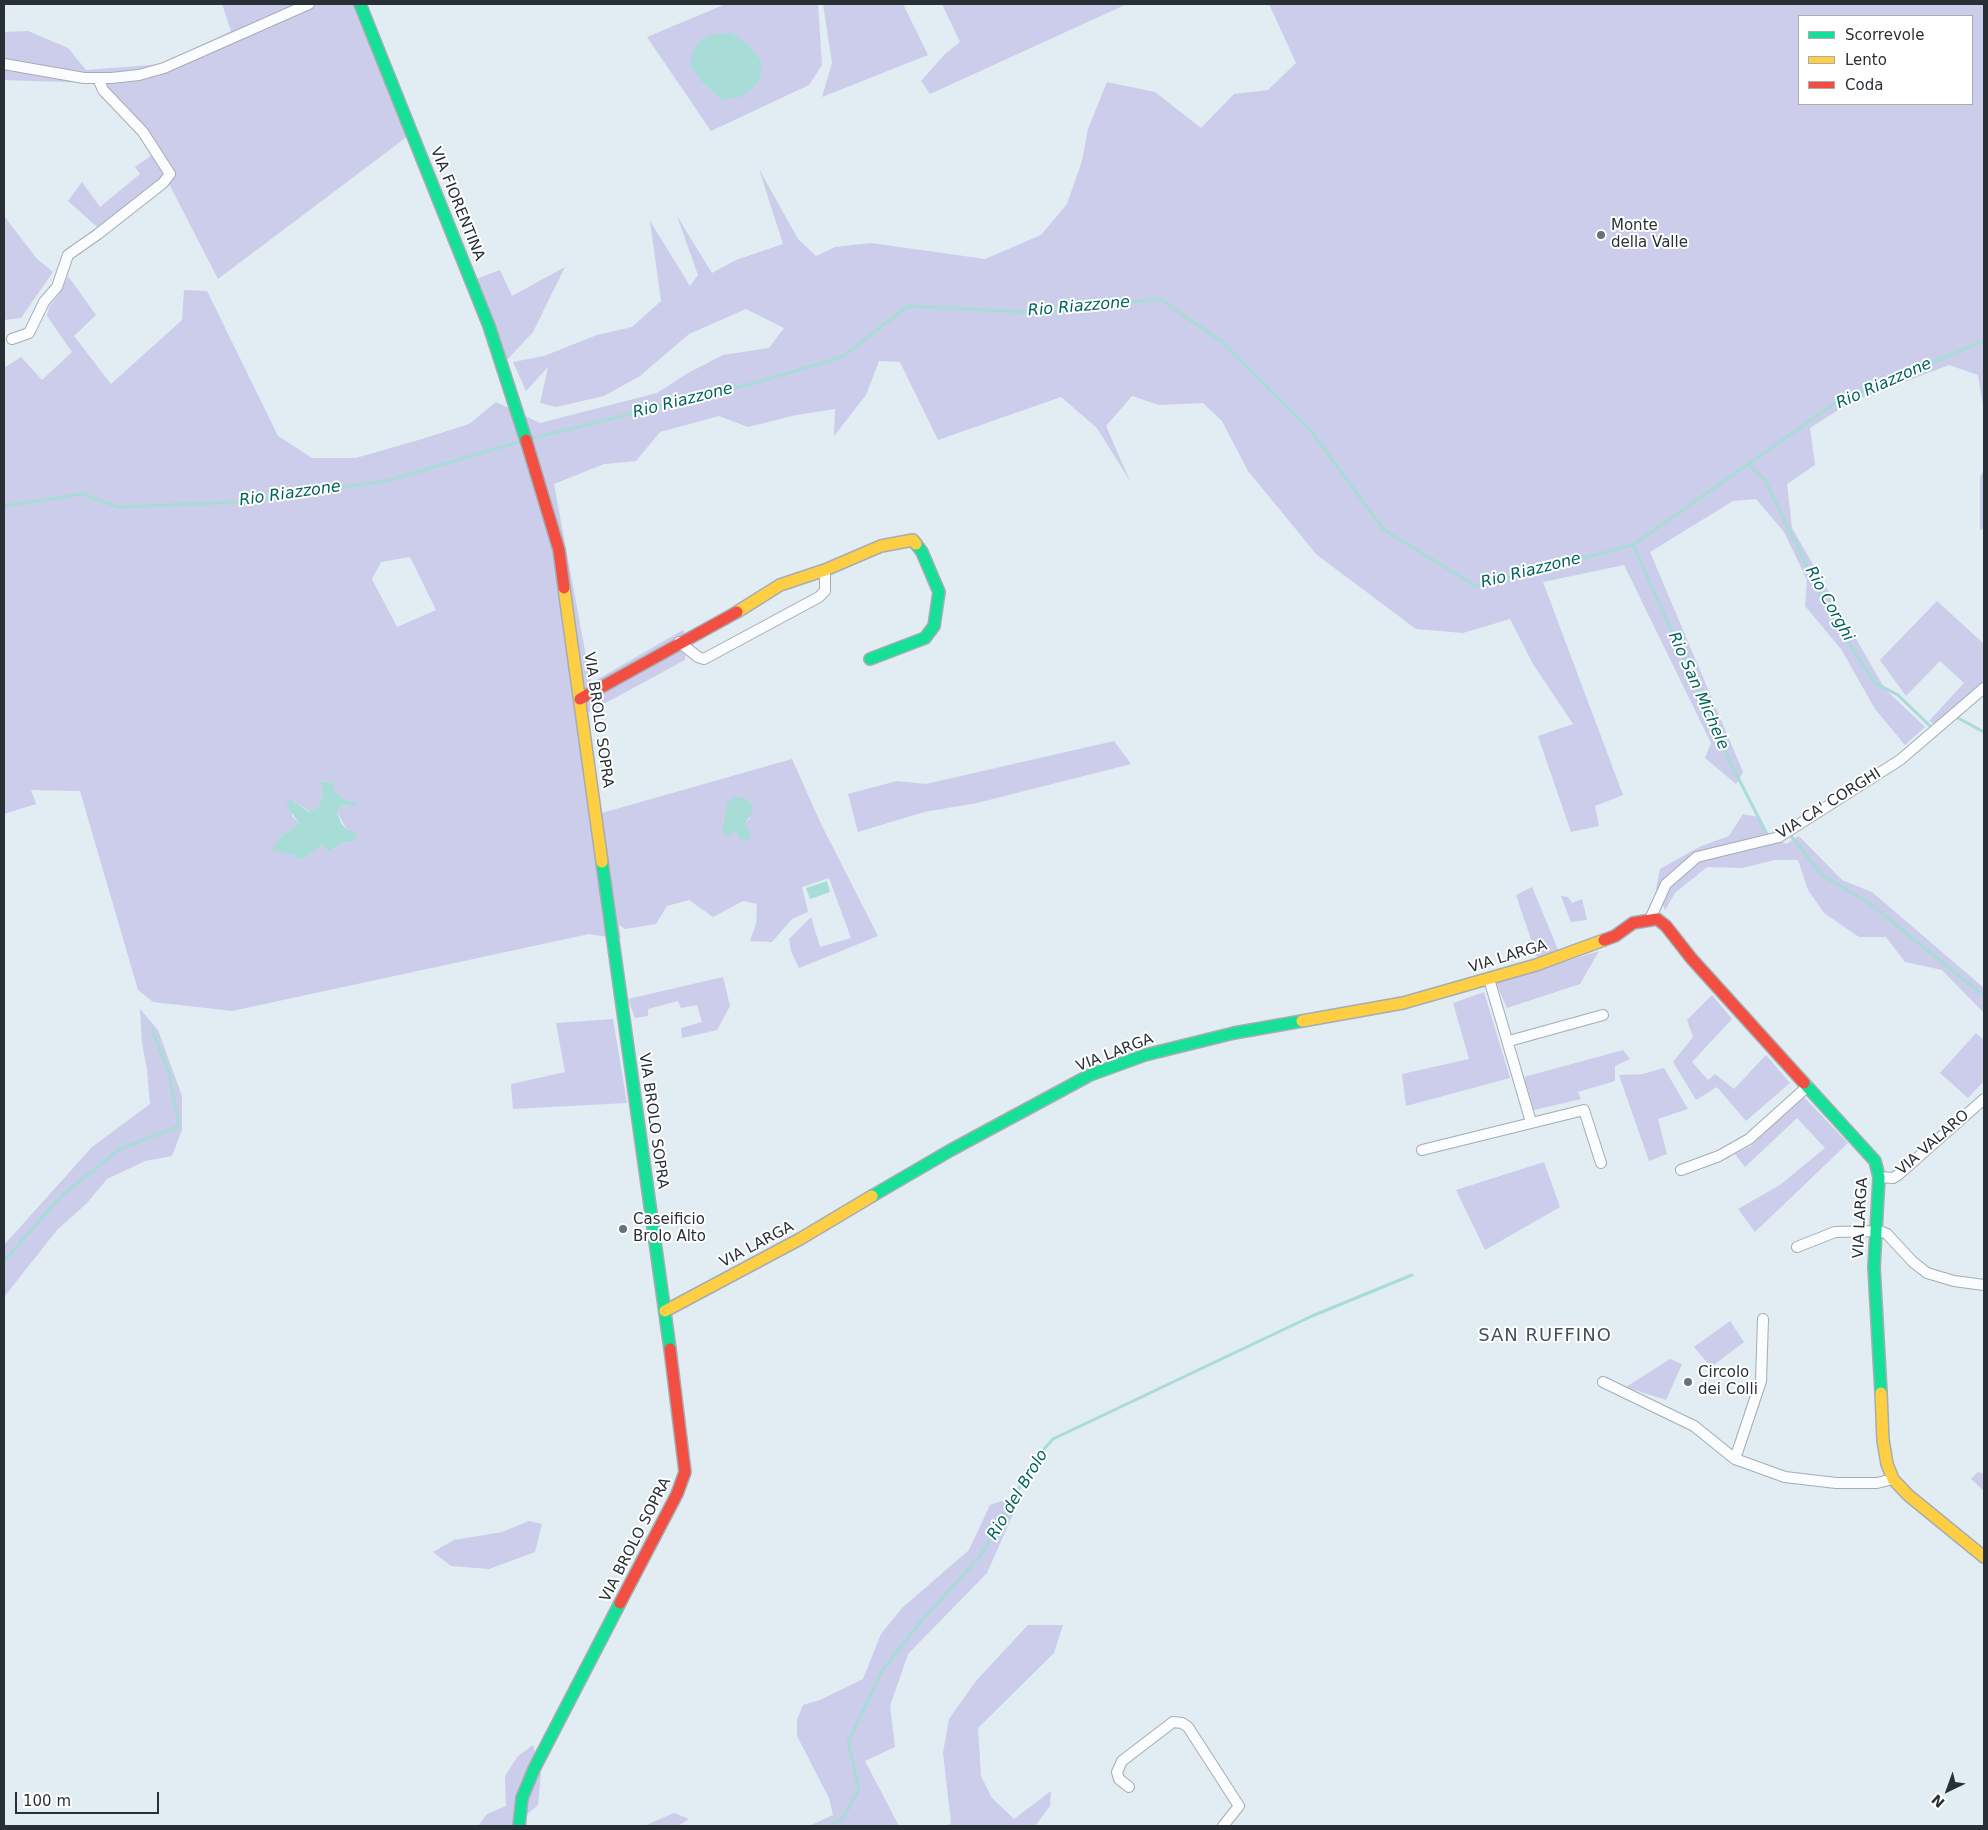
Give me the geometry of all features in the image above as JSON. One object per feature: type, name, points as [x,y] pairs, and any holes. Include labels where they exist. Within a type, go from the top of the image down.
[{"type":"street","points":[[4,64],[65,76],[125,77],[164,68],[309,4]]},
{"type":"street","name":"VIA FIORENTINA","points":[[360,4],[381,63],[476,292],[520,419]]},
{"type":"street","points":[[12,339],[28,333],[44,302],[57,287],[68,255],[163,183],[170,174],[143,132],[103,90],[98,78]]},
{"type":"street","name":"VIA BROLO SOPRA","points":[[519,1826],[522,1798],[529,1779],[670,1510],[683,1478],[684,1450],[559,550],[520,419]]},
{"type":"street","points":[[580,699],[679,642],[708,629],[780,585],[825,570],[881,546],[913,540],[922,552],[938,592],[934,626],[925,638],[870,659]]},
{"type":"street","points":[[679,642],[698,657],[704,659],[819,597],[825,591],[825,570]]},
{"type":"street","name":"VIA CA' CORGHI","points":[[1650,919],[1666,884],[1697,857],[1779,837],[1900,760],[1984,688]]},
{"type":"street","name":"VIA LARGA","points":[[665,1311],[800,1239],[951,1150],[1090,1075],[1145,1055],[1234,1032],[1402,1003],[1536,965],[1615,936],[1632,923],[1657,919],[1666,926],[1691,958],[1875,1161],[1879,1177],[1874,1231],[1874,1267],[1887,1464],[1893,1478],[1908,1495],[1984,1557]]},
{"type":"street","points":[[1489,978],[1509,1041],[1531,1122]]},
{"type":"street","points":[[1509,1041],[1603,1015]]},
{"type":"street","points":[[1681,1170],[1719,1156],[1749,1138],[1808,1086]]},
{"type":"street","name":"VIA VALARO","points":[[1879,1177],[1893,1178],[1898,1175],[1984,1099]]},
{"type":"street","points":[[1422,1150],[1584,1110],[1601,1163]]},
{"type":"street","points":[[1797,1247],[1835,1232],[1874,1231],[1887,1234],[1913,1262],[1927,1273],[1954,1281],[1984,1285]]},
{"type":"street","points":[[1735,1459],[1761,1381],[1763,1318]]},
{"type":"street","points":[[1603,1382],[1694,1426],[1735,1459],[1785,1477],[1814,1481],[1877,1483],[1893,1478]]},
{"type":"street","points":[[1129,1787],[1119,1779],[1117,1772],[1122,1761],[1174,1722],[1182,1723],[1188,1727],[1239,1806],[1223,1826]]},
{"type":"shaded area","points":[[222,4],[356,4],[408,136],[218,279],[168,182],[105,234],[68,201],[82,182],[100,207],[140,174],[135,167],[155,153],[117,106],[92,83],[4,80],[4,32],[28,31],[68,48],[86,70],[163,64],[231,31]]},
{"type":"shaded area","points":[[726,4],[818,4],[822,65],[809,85],[711,131],[647,37]],"holes":[[[750,46],[761,60],[761,77],[721,100],[703,83]]]},
{"type":"shaded area","points":[[823,4],[903,4],[928,55],[822,97],[832,63]]},
{"type":"shaded area","points":[[942,4],[1127,4],[930,94],[921,81],[945,54],[960,42]]},
{"type":"shaded area","points":[[1269,4],[1984,4],[1984,413],[1978,375],[1949,365],[1851,402],[1810,428],[1815,465],[1787,484],[1792,528],[1885,689],[1925,727],[1905,745],[1875,709],[1841,649],[1805,606],[1807,580],[1784,532],[1756,499],[1733,501],[1650,552],[1743,772],[1736,784],[1705,758],[1711,743],[1624,565],[1543,582],[1623,795],[1595,806],[1599,826],[1571,832],[1538,736],[1573,724],[1533,664],[1510,619],[1463,633],[1416,629],[1317,555],[1248,471],[1222,421],[1203,403],[1159,405],[1132,396],[1106,426],[1130,481],[1097,428],[1061,397],[938,440],[900,362],[879,361],[866,395],[834,436],[835,409],[796,415],[748,427],[719,416],[660,432],[636,461],[604,464],[554,484],[591,683],[683,630],[687,638],[685,660],[587,713],[602,813],[792,759],[821,824],[878,936],[799,968],[791,951],[789,939],[811,917],[820,947],[851,938],[829,878],[802,887],[808,912],[792,919],[772,942],[750,941],[756,924],[757,904],[743,901],[713,917],[689,900],[667,906],[656,924],[625,929],[619,925],[621,939],[589,934],[232,1011],[153,1002],[138,990],[80,791],[31,790],[36,804],[4,814],[4,368],[21,357],[42,380],[72,352],[47,316],[49,307],[59,295],[68,276],[96,315],[74,336],[111,384],[182,320],[184,290],[207,291],[278,436],[312,458],[356,458],[469,424],[496,402],[540,423],[657,393],[688,373],[723,355],[769,348],[784,328],[746,309],[689,334],[640,376],[604,396],[556,407],[540,403],[548,367],[526,391],[513,362],[544,356],[597,335],[632,327],[661,301],[650,221],[690,286],[698,275],[677,216],[712,273],[736,260],[783,244],[759,169],[798,239],[816,256],[835,247],[871,243],[985,259],[1041,235],[1067,204],[1082,161],[1088,129],[1107,82],[1155,92],[1201,128],[1234,94],[1268,90],[1296,63]],"holes":[[[410,557],[436,610],[397,627],[372,579],[381,562]],[[321,781],[334,783],[334,792],[352,806],[342,805],[337,812],[353,841],[342,843],[329,852],[323,845],[301,860],[292,855],[279,838],[299,823],[292,816],[291,799],[310,812],[318,807],[323,796]],[[726,805],[750,818],[746,823],[748,832],[739,838],[734,830],[722,832]]]},
{"type":"shaded area","points":[[731,33],[750,46],[761,60],[761,77],[752,89],[741,97],[721,100],[703,83],[691,67],[691,55],[700,41],[714,34]]},
{"type":"shaded area","points":[[4,216],[37,259],[53,272],[21,318],[4,320]]},
{"type":"shaded area","points":[[565,267],[533,332],[506,361],[476,279],[500,270],[512,296]]},
{"type":"shaded area","points":[[1984,469],[1984,530],[1980,529],[1980,477]]},
{"type":"shaded area","points":[[1937,601],[1984,644],[1984,682],[1935,725],[1929,721],[1964,683],[1940,661],[1906,696],[1880,660]]},
{"type":"shaded area","points":[[1114,741],[1131,764],[977,803],[924,812],[858,832],[848,794],[897,781],[926,784]]},
{"type":"shaded area","points":[[321,781],[334,783],[334,792],[345,800],[358,803],[352,806],[342,805],[337,812],[341,823],[347,830],[352,830],[357,835],[353,841],[342,843],[329,852],[323,845],[301,860],[292,855],[272,850],[279,838],[299,823],[286,805],[291,799],[309,812],[318,807],[323,796]]},
{"type":"shaded area","points":[[735,796],[746,799],[754,807],[746,823],[751,837],[746,841],[739,838],[735,831],[728,836],[722,832],[726,805]]},
{"type":"shaded area","points":[[1743,814],[1758,817],[1766,832],[1786,844],[1799,836],[1842,880],[1872,892],[1984,988],[1984,1013],[1942,970],[1905,962],[1886,937],[1859,937],[1824,913],[1808,890],[1798,860],[1775,860],[1742,868],[1707,867],[1675,893],[1665,910],[1656,889],[1660,869],[1699,847],[1729,836]]},
{"type":"shaded area","points":[[827,881],[830,892],[810,899],[806,888]]},
{"type":"shaded area","points":[[1532,887],[1559,952],[1538,960],[1516,895]]},
{"type":"shaded area","points":[[1561,896],[1568,897],[1572,903],[1582,899],[1587,920],[1571,922]]},
{"type":"shaded area","points":[[1599,951],[1580,984],[1507,1008],[1496,983]]},
{"type":"shaded area","points":[[723,977],[730,1006],[717,1030],[682,1038],[681,1028],[702,1022],[697,1005],[681,1008],[678,1001],[648,1009],[648,1016],[635,1018],[628,999]]},
{"type":"shaded area","points":[[1484,992],[1510,1078],[1406,1106],[1402,1074],[1469,1059],[1453,1003]]},
{"type":"shaded area","points":[[1712,995],[1732,1019],[1692,1062],[1708,1080],[1715,1074],[1734,1089],[1766,1055],[1790,1083],[1746,1121],[1717,1087],[1696,1100],[1673,1062],[1693,1037],[1687,1020]]},
{"type":"shaded area","points":[[140,1009],[158,1030],[182,1096],[182,1130],[172,1156],[145,1161],[107,1179],[87,1203],[57,1230],[4,1297],[4,1245],[92,1147],[150,1104],[147,1069],[142,1043]]},
{"type":"shaded area","points":[[613,1019],[627,1103],[513,1109],[511,1084],[565,1072],[556,1023]]},
{"type":"shaded area","points":[[1976,1033],[1984,1040],[1984,1081],[1968,1098],[1940,1073]]},
{"type":"shaded area","points":[[1623,1050],[1630,1059],[1615,1066],[1615,1081],[1578,1092],[1581,1099],[1534,1110],[1524,1077]]},
{"type":"shaded area","points":[[1664,1068],[1688,1109],[1658,1119],[1667,1154],[1649,1161],[1619,1075],[1643,1074]]},
{"type":"shaded area","points":[[1802,1095],[1848,1143],[1755,1232],[1738,1209],[1780,1185],[1825,1148],[1797,1118],[1745,1167],[1735,1154],[1751,1146]]},
{"type":"shaded area","points":[[1544,1162],[1560,1207],[1485,1250],[1456,1190]]},
{"type":"shaded area","points":[[1730,1321],[1744,1342],[1711,1367],[1694,1347]]},
{"type":"shaded area","points":[[1670,1359],[1682,1364],[1666,1400],[1626,1387]]},
{"type":"shaded area","points":[[1978,1472],[1984,1474],[1984,1491],[1971,1479]]},
{"type":"shaded area","points":[[1022,1494],[987,1573],[908,1654],[890,1706],[895,1747],[865,1761],[899,1826],[809,1826],[833,1815],[829,1798],[797,1736],[797,1720],[803,1705],[820,1700],[863,1679],[881,1634],[902,1608],[969,1550],[990,1505]]},
{"type":"shaded area","points":[[529,1521],[542,1524],[535,1552],[489,1569],[451,1566],[433,1552],[454,1540],[502,1532]]},
{"type":"shaded area","points":[[1028,1625],[1063,1625],[1054,1653],[978,1728],[981,1776],[992,1798],[1014,1819],[1051,1791],[1050,1806],[1035,1826],[946,1826],[951,1823],[943,1753],[949,1719],[976,1681]]},
{"type":"shaded area","points":[[533,1745],[541,1773],[538,1805],[525,1816],[527,1826],[478,1826],[487,1814],[506,1806],[505,1776],[518,1756]]},
{"type":"shaded area","points":[[674,1813],[689,1819],[678,1826],[644,1826]]},
{"type":"waterway","name":"Rio Riazzone","points":[[530,439],[751,384],[842,357],[908,306],[1044,313],[1160,299],[1225,344],[1311,431],[1384,530],[1476,586],[1633,545],[1838,401],[1984,341]]},
{"type":"waterway","name":"Rio Riazzone","points":[[4,506],[83,494],[117,507],[239,502],[386,481],[522,441]]},
{"type":"waterway","name":"Rio Corghi","points":[[1748,464],[1765,480],[1821,595],[1875,683],[1898,695],[1930,726]]},
{"type":"waterway","name":"Rio San Michele","points":[[1633,545],[1732,766],[1768,836]]},
{"type":"waterway","name":"Rio Corghi","points":[[1958,718],[1984,732]]},
{"type":"waterway","name":"Rio San Michele","points":[[1791,836],[1822,875],[1869,903],[1984,996]]},
{"type":"waterway","points":[[4,1261],[61,1196],[120,1149],[179,1126],[169,1073],[152,1029]]},
{"type":"waterway","name":"Rio del Brolo","points":[[829,1826],[843,1818],[859,1789],[848,1742],[882,1671],[916,1627],[982,1554],[1036,1458],[1053,1439],[1312,1316],[1412,1275]]},
{"type":"traffic: fast","points":[[360,4],[489,326],[526,440]]},
{"type":"traffic: fast","points":[[870,659],[925,638],[934,626],[939,592],[922,552],[916,544]]},
{"type":"traffic: fast","points":[[602,862],[670,1349]]},
{"type":"traffic: fast","points":[[872,1196],[951,1150],[1090,1075],[1145,1055],[1234,1033],[1302,1021]]},
{"type":"traffic: fast","points":[[1804,1083],[1875,1161],[1879,1177],[1874,1267],[1881,1393]]},
{"type":"traffic: fast","points":[[519,1826],[522,1798],[534,1769],[620,1603]]},
{"type":"traffic: slow","points":[[737,612],[780,585],[825,570],[881,546],[913,540],[916,544]]},
{"type":"traffic: slow","points":[[564,588],[602,862]]},
{"type":"traffic: slow","points":[[1302,1021],[1403,1003],[1536,965],[1604,940]]},
{"type":"traffic: slow","points":[[665,1311],[800,1239],[872,1196]]},
{"type":"traffic: slow","points":[[1881,1393],[1883,1440],[1887,1464],[1893,1479],[1908,1495],[1984,1557]]},
{"type":"traffic: jam","points":[[526,440],[559,550],[564,588]]},
{"type":"traffic: jam","points":[[580,699],[737,612]]},
{"type":"traffic: jam","points":[[1604,940],[1615,936],[1633,923],[1657,919],[1666,926],[1691,958],[1804,1083]]},
{"type":"traffic: jam","points":[[620,1603],[677,1494],[685,1472],[670,1349]]},
{"type":"place","name":"Monte della Valle","points":[[1601,235]]},
{"type":"place","name":"Caseificio Brolo Alto","points":[[623,1229]]},
{"type":"place","name":"Circolo dei Colli","points":[[1688,1382]]},
{"type":"district","name":"SAN RUFFINO","points":[[1545,1336]]}]
